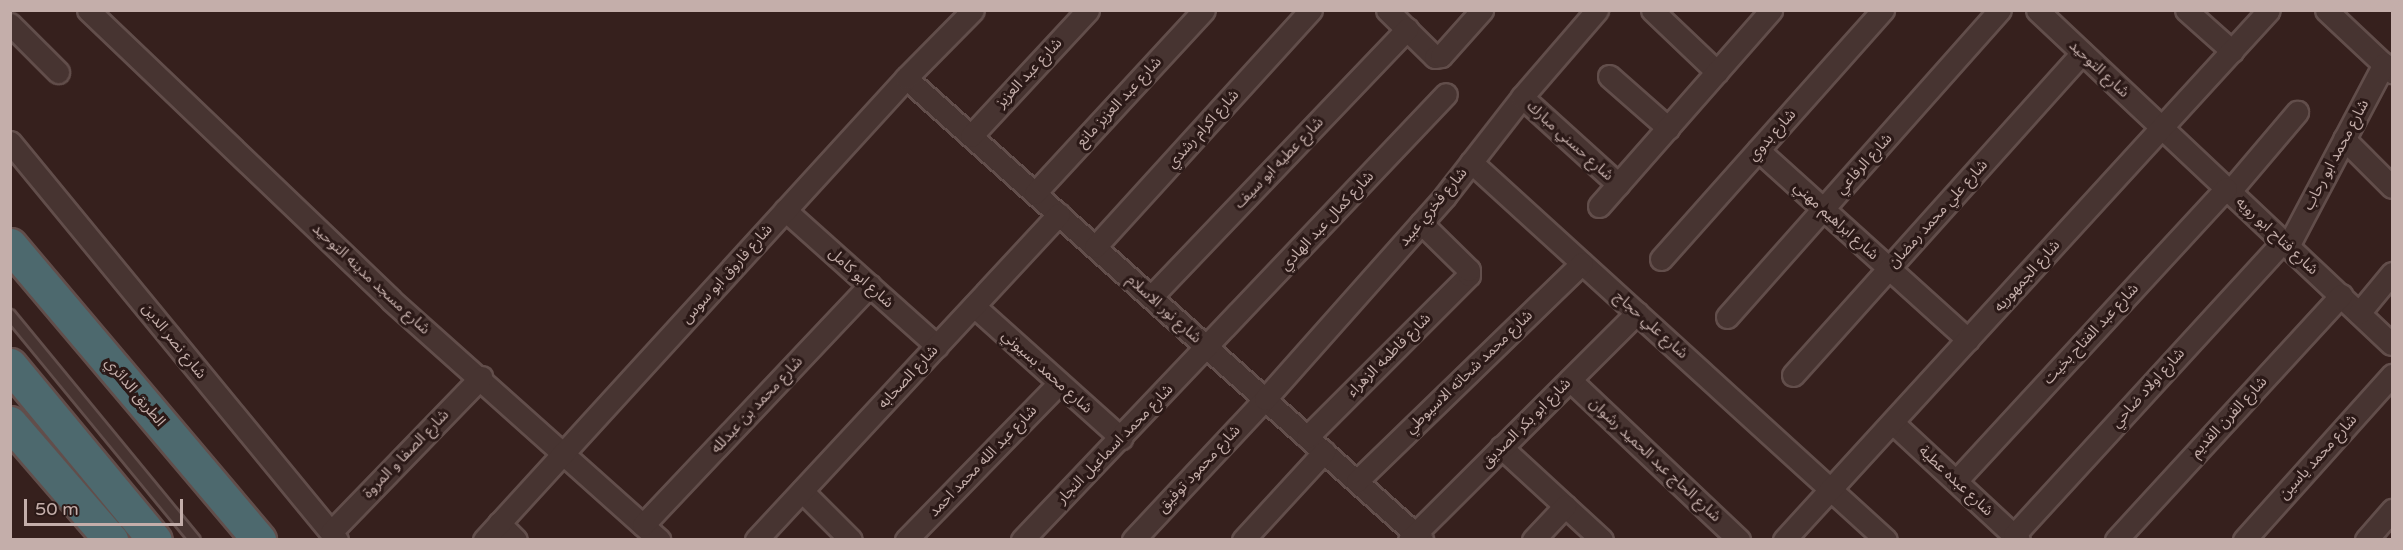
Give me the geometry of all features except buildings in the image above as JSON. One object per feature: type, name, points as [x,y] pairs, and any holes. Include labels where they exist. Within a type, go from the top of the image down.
[{"type":"highway","name":"الطريق الدائري","points":[[10,245],[259,540]]},
{"type":"highway","points":[[10,365],[155,540]]},
{"type":"highway","points":[[10,423],[111,540]]},
{"type":"street","name":"شارع فاروق ابو سوس","points":[[484,540],[906,78],[973,10]]},
{"type":"street","name":"شارع عبد العزيز","points":[[971,136],[1088,10]]},
{"type":"street","name":"شارع عبد العزيز مانع","points":[[1035,193],[1204,10]]},
{"type":"street","name":"شارع اكرام رشدي","points":[[1095,247],[1311,10]]},
{"type":"street","points":[[1387,10],[1432,55],[1439,57],[1482,10]]},
{"type":"street","name":"شارع فخري عبيد","points":[[1265,399],[1421,223],[1522,97],[1597,10]]},
{"type":"street","points":[[1652,10],[1717,72]]},
{"type":"street","name":"شارع بدوي","points":[[1661,259],[1883,10]]},
{"type":"street","name":"شارع الرفاعي","points":[[1727,317],[2000,10]]},
{"type":"street","points":[[2186,10],[2232,51]]},
{"type":"street","name":"شارع الجمهوريه","points":[[1784,540],[2269,10]]},
{"type":"street","points":[[2326,10],[2388,68]]},
{"type":"street","name":"شارع مسجد مدينه التوحيد","points":[[89,11],[392,300],[481,377],[651,532]]},
{"type":"street","points":[[1599,206],[1768,12]]},
{"type":"street","name":"شارع التوحيد","points":[[2047,14],[2082,53],[2162,128]]},
{"type":"street","points":[[10,24],[58,72]]},
{"type":"street","name":"شارع عطيه ابو سيف","points":[[1151,297],[1407,29]]},
{"type":"street","name":"شارع علي محمد رمضان","points":[[1793,375],[2082,53]]},
{"type":"street","name":"شارع محمد ابو رحاب","points":[[2286,244],[2344,140],[2388,68]]},
{"type":"street","points":[[1609,76],[1668,128]]},
{"type":"street","name":"شارع نور الاسلام","points":[[906,78],[1357,481],[1416,537]]},
{"type":"street","name":"شارع كمال عبد الهادي","points":[[1208,348],[1446,93]]},
{"type":"street","name":"شارع حسني مبارك","points":[[1522,97],[1618,184]]},
{"type":"street","name":"شارع عبد الفتاح بخيت","points":[[1956,481],[2297,112]]},
{"type":"street","name":"شارع فتاح ابو رويه","points":[[2162,128],[2392,344]]},
{"type":"street","points":[[2344,140],[2392,187]]},
{"type":"street","name":"شارع نصر الدين","points":[[10,142],[334,536]]},
{"type":"street","name":"شارع ابراهيم مهني","points":[[1758,150],[1968,340]]},
{"type":"street","name":"شارع علي حجاج","points":[[1472,162],[1886,540]]},
{"type":"street","name":"شارع ابو كامل","points":[[785,210],[937,346]]},
{"type":"street","name":"شارع الصحابه","points":[[756,540],[1059,214]]},
{"type":"street","name":"شارع فاطمه الزهراء","points":[[1307,437],[1471,272],[1421,223]]},
{"type":"street","name":"شارع اولاد ضاحي","points":[[2016,537],[2286,244]]},
{"type":"street","name":"شارع محمد شحاته الاسيوطي","points":[[1357,481],[1582,263]]},
{"type":"street","points":[[2359,313],[2392,273]]},
{"type":"street","name":"شارع محمد بن عبدلله","points":[[651,532],[870,285]]},
{"type":"street","name":"شارع الفرن القديم","points":[[2116,540],[2341,295]]},
{"type":"street","name":"شارع محمد بسيوني","points":[[974,306],[1121,438]]},
{"type":"street","name":"شارع ابو بكر الصديق","points":[[1416,537],[1501,447],[1637,313]]},
{"type":"street","name":"شارع محمد اسماعيل النجار","points":[[1022,540],[1208,348]]},
{"type":"street","name":"شارع محمد ياسين","points":[[2244,540],[2392,375]]},
{"type":"street","name":"شارع الصفا و المروة","points":[[334,536],[481,377]]},
{"type":"street","name":"شارع الحاج عبد الحميد رشوان","points":[[1570,380],[1740,540]]},
{"type":"street","name":"شارع عبد الله محمد احمد","points":[[906,540],[1059,383]]},
{"type":"street","name":"شارع محمود توفيق","points":[[1133,540],[1265,399]]},
{"type":"street","name":"شارع عبده عطية","points":[[1893,423],[2016,537]]},
{"type":"street","points":[[1501,447],[1602,540]]},
{"type":"street","points":[[1244,540],[1324,452]]},
{"type":"street","points":[[802,491],[851,540]]},
{"type":"street","points":[[1533,540],[1565,506]]},
{"type":"street","points":[[2366,540],[2392,510]]},
{"type":"street","points":[[499,523],[516,540]]},
{"type":"lane","points":[[10,315],[195,540]]}]
